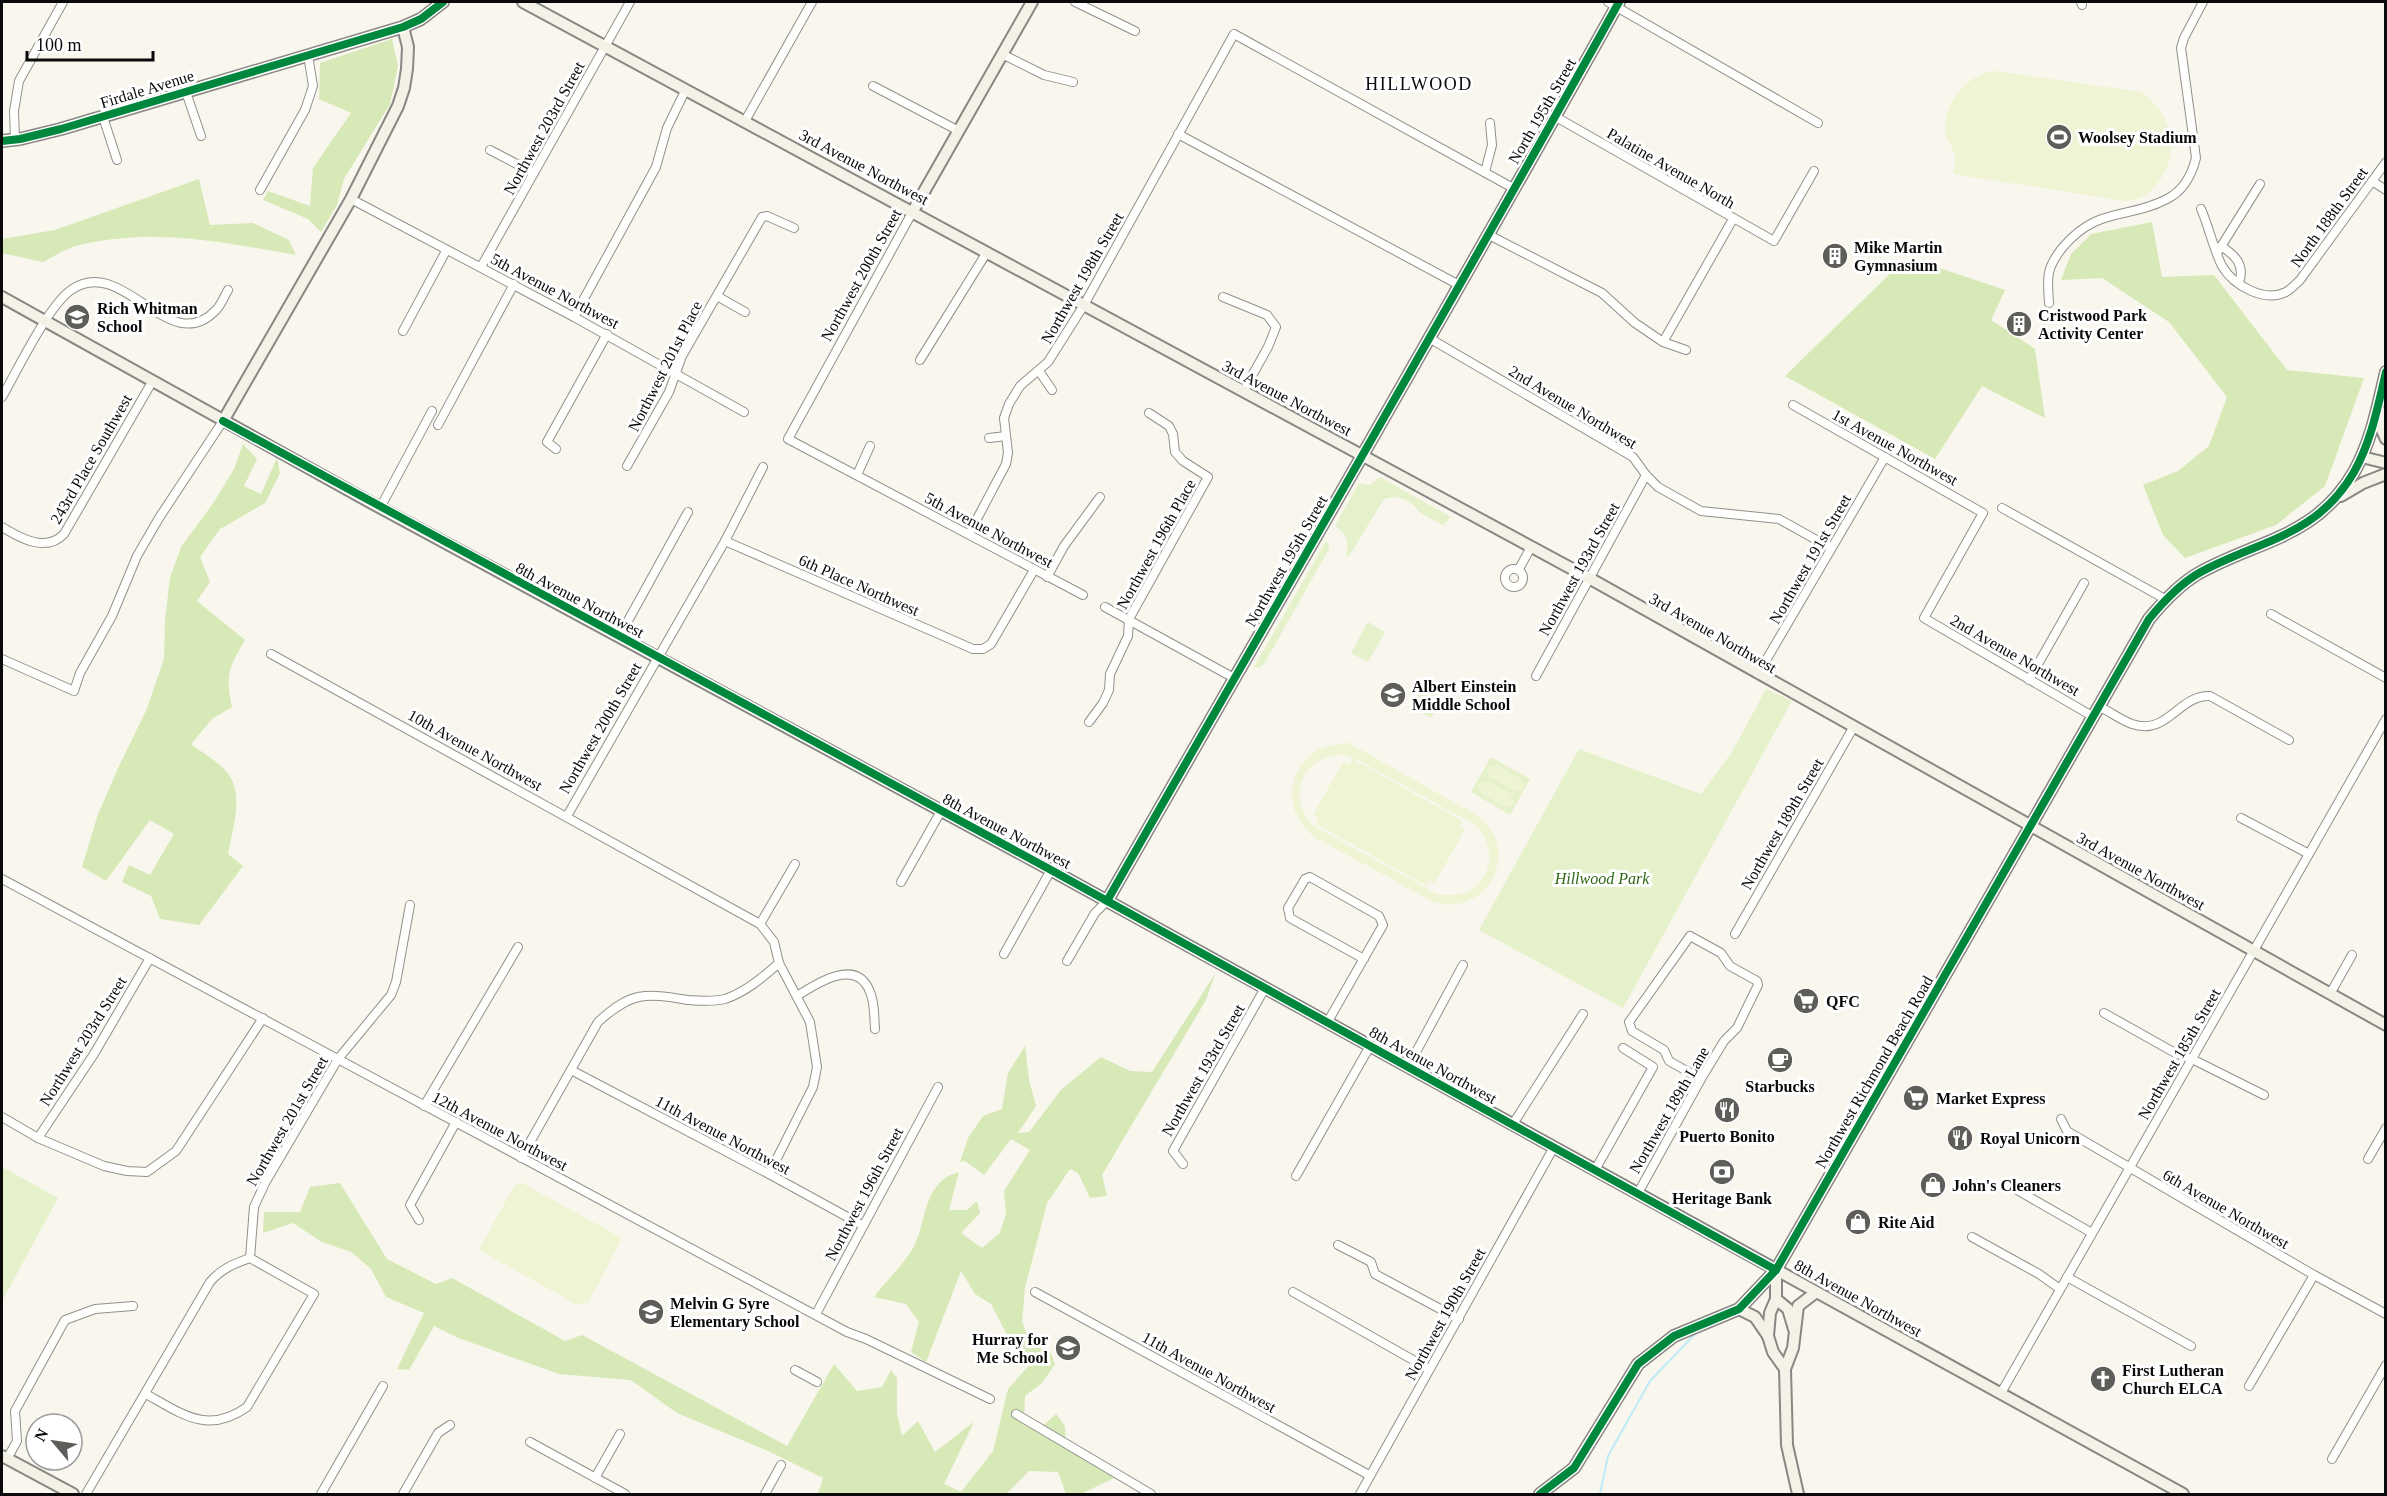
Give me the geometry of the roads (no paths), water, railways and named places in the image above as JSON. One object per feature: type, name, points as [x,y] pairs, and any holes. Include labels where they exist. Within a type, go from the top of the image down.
[{"type":"street","points":[[15,140],[14,111],[19,81],[63,2]]},
{"type":"street","name":"Firdale Avenue","points":[[2,141],[15,140],[103,117],[403,27],[421,19],[442,2]]},
{"type":"street","name":"3rd Avenue Northwest","points":[[523,2],[1589,578],[1853,728],[2385,1024]]},
{"type":"street","name":"Northwest 203rd Street","points":[[481,267],[630,2]]},
{"type":"street","points":[[744,121],[812,2]]},
{"type":"street","name":"Northwest 200th Street","points":[[788,439],[913,211],[1032,2]]},
{"type":"street","points":[[1075,2],[1135,31]]},
{"type":"street","points":[[2049,303],[2047,276],[2049,267],[2073,236],[2090,223],[2169,198],[2192,173],[2196,158],[2181,48],[2203,2]]},
{"type":"street","points":[[1614,3],[1818,123]]},
{"type":"street","name":"North 195th Street","points":[[1487,234],[1556,117],[1614,3]]},
{"type":"street","points":[[2,659],[74,691],[80,673],[112,616],[137,556],[159,518],[223,421],[351,199],[404,88],[408,47],[403,27]]},
{"type":"street","name":"Northwest 198th Street","points":[[969,534],[1006,464],[1008,453],[1004,418],[1009,404],[1020,386],[1048,362],[1084,305],[1234,34],[1485,172]]},
{"type":"street","points":[[1002,54],[1044,75],[1073,82]]},
{"type":"street","points":[[260,190],[305,110],[313,86],[308,55]]},
{"type":"street","points":[[873,86],[959,131]]},
{"type":"street","points":[[574,316],[656,167],[667,128],[685,91]]},
{"type":"street","points":[[186,92],[201,136]]},
{"type":"street","points":[[103,117],[117,160]]},
{"type":"street","name":"Palatine Avenue North","points":[[1556,117],[1774,241],[1814,171]]},
{"type":"street","points":[[1490,123],[1492,145],[1485,172],[1513,188]]},
{"type":"street","points":[[1178,134],[1459,285]]},
{"type":"street","points":[[490,150],[534,173]]},
{"type":"street","name":"North 188th Street","points":[[2201,209],[2219,250],[2223,268],[2239,283],[2257,294],[2272,296],[2285,292],[2312,266],[2385,162]]},
{"type":"street","points":[[2373,181],[2385,190]]},
{"type":"street","points":[[2239,283],[2242,270],[2238,260],[2219,250],[2260,184]]},
{"type":"street","name":"5th Avenue Northwest","points":[[351,199],[446,251],[574,316],[744,411]]},
{"type":"street","name":"Northwest 201st Place","points":[[627,466],[669,393],[682,356],[762,217],[767,216],[794,228]]},
{"type":"street","points":[[1663,342],[1733,219]]},
{"type":"street","points":[[1487,234],[1602,293],[1635,323],[1663,342],[1686,350]]},
{"type":"street","name":"Northwest 195th Street","points":[[1067,961],[1095,913],[1107,901],[1364,455],[1487,234]]},
{"type":"street","points":[[403,331],[446,251]]},
{"type":"street","points":[[920,360],[987,252]]},
{"type":"street","points":[[2,398],[45,323],[63,297],[73,288],[92,282],[108,282],[157,313],[182,323],[192,323],[209,316],[217,309],[228,290]]},
{"type":"street","points":[[438,425],[514,284]]},
{"type":"street","points":[[717,296],[746,312]]},
{"type":"street","name":"8th Avenue Northwest","points":[[2,297],[380,508],[1051,870],[2183,1494]]},
{"type":"street","points":[[1223,297],[1267,315],[1276,327],[1268,347],[1244,390]]},
{"type":"street","points":[[556,449],[547,442],[607,334]]},
{"type":"street","name":"2nd Avenue Northwest","points":[[1429,338],[1633,457],[1658,487],[1701,511],[1779,519],[1831,548]]},
{"type":"street","points":[[1039,371],[1052,390]]},
{"type":"street","points":[[2333,501],[2353,474],[2362,457],[2385,372]]},
{"type":"street","name":"243rd Place Southwest","points":[[2,527],[16,536],[49,544],[57,542],[64,534],[152,382]]},
{"type":"street","points":[[2379,399],[2381,428],[2385,439]]},
{"type":"street","name":"1st Avenue Northwest","points":[[1793,405],[1983,513],[1924,618]]},
{"type":"street","points":[[380,508],[432,411]]},
{"type":"street","name":"Northwest 196th Place","points":[[1089,722],[1103,703],[1109,690],[1110,674],[1128,636],[1129,619],[1208,477],[1183,461],[1175,452],[1173,434],[1169,426],[1149,413]]},
{"type":"street","points":[[989,438],[1006,436]]},
{"type":"street","name":"5th Avenue Northwest","points":[[788,439],[1083,595]]},
{"type":"street","points":[[857,475],[870,446]]},
{"type":"street","name":"Northwest 191st Street","points":[[1758,674],[1885,457]]},
{"type":"street","points":[[2362,457],[2385,464]]},
{"type":"street","name":"Northwest 200th Street","points":[[567,816],[724,541],[763,467]]},
{"type":"street","points":[[2333,501],[2363,483],[2385,474]]},
{"type":"street","name":"Northwest 193rd Street","points":[[1536,676],[1646,475]]},
{"type":"street","points":[[1047,577],[1064,546],[1100,497]]},
{"type":"street","name":"Northwest Richmond Beach Road","points":[[1540,1494],[1574,1468],[1638,1364],[1674,1336],[1738,1309],[1776,1270],[2149,619],[2165,599],[2199,573],[2297,530],[2333,501]]},
{"type":"street","points":[[2002,508],[2165,599]]},
{"type":"street","points":[[619,637],[688,512]]},
{"type":"street","name":"6th Place Northwest","points":[[724,541],[973,649],[983,649],[991,644],[1034,570]]},
{"type":"street","points":[[1519,569],[1531,547]]},
{"type":"street","points":[[2029,680],[2084,583]]},
{"type":"street","points":[[1105,607],[1234,678]]},
{"type":"street","points":[[2271,614],[2385,678]]},
{"type":"street","name":"2nd Avenue Northwest","points":[[1924,618],[2029,680],[2095,711]]},
{"type":"street","name":"10th Avenue Northwest","points":[[271,654],[760,924]]},
{"type":"street","points":[[2095,711],[2134,724],[2147,725],[2163,722],[2198,696],[2210,696],[2289,740]]},
{"type":"street","name":"Northwest 185th Street","points":[[2001,1393],[2253,951],[2383,731],[2385,719]]},
{"type":"street","name":"Northwest 189th Street","points":[[1735,934],[1853,728]]},
{"type":"street","points":[[901,882],[941,811]]},
{"type":"street","points":[[2241,818],[2309,854]]},
{"type":"street","points":[[769,1174],[813,1087],[817,1067],[810,1022],[779,963],[774,942],[760,924],[795,864]]},
{"type":"street","points":[[1004,954],[1051,870]]},
{"type":"street","points":[[1327,1023],[1364,959],[1383,925],[1379,916],[1310,877],[1305,879],[1288,908],[1290,918],[1364,959]]},
{"type":"street","name":"12th Avenue Northwest","points":[[2,879],[847,1332],[990,1399]]},
{"type":"street","name":"Northwest 201st Street","points":[[250,1257],[254,1207],[265,1184],[338,1059],[391,994],[396,982],[410,904]]},
{"type":"street","name":"Northwest 189th Lane","points":[[1638,1193],[1701,1079],[1724,1041],[1737,1028],[1758,985],[1757,981],[1730,966],[1721,953],[1690,936],[1629,1022],[1632,1030],[1664,1050],[1669,1061],[1701,1079]]},
{"type":"street","points":[[424,1106],[518,946]]},
{"type":"street","points":[[2330,994],[2352,955]]},
{"type":"street","name":"Northwest 203rd Street","points":[[38,1138],[94,1054],[150,958]]},
{"type":"street","points":[[521,1158],[598,1022],[624,1001],[641,995],[702,1002],[723,999],[747,988],[779,963]]},
{"type":"street","points":[[1408,1067],[1462,965]]},
{"type":"street","points":[[797,996],[819,981],[837,974],[853,975],[870,989],[875,1029]]},
{"type":"street","name":"Northwest 193rd Street","points":[[1183,1164],[1173,1151],[1265,988]]},
{"type":"street","points":[[2104,1013],[2177,1054],[2192,1059],[2264,1095]]},
{"type":"street","points":[[1513,1125],[1583,1014]]},
{"type":"street","points":[[2,1117],[38,1138],[104,1166],[147,1172],[176,1151],[263,1018]]},
{"type":"street","points":[[1296,1176],[1370,1046]]},
{"type":"street","points":[[1594,1170],[1653,1067],[1623,1048]]},
{"type":"street","name":"11th Avenue Northwest","points":[[571,1070],[862,1225]]},
{"type":"street","name":"Northwest 196th Street","points":[[816,1314],[938,1087]]},
{"type":"street","name":"6th Avenue Northwest","points":[[2061,1119],[2067,1131],[2385,1314]]},
{"type":"street","points":[[419,1220],[410,1205],[456,1122]]},
{"type":"street","points":[[2368,1159],[2385,1128]]},
{"type":"street","name":"Northwest 190th Street","points":[[1360,1494],[1554,1148]]},
{"type":"street","points":[[2005,1183],[2092,1233]]},
{"type":"street","points":[[1972,1237],[2039,1274],[2060,1289]]},
{"type":"street","points":[[1338,1245],[1371,1262],[1375,1274],[1459,1319]]},
{"type":"street","points":[[86,1494],[210,1282],[219,1272],[250,1257],[314,1294],[247,1407],[234,1417],[217,1422],[203,1421],[188,1417],[146,1394]]},
{"type":"street","points":[[1768,1336],[1770,1313],[1776,1299],[1776,1270]]},
{"type":"street","points":[[2249,1386],[2314,1275]]},
{"type":"street","points":[[2067,1277],[2191,1346]]},
{"type":"street","name":"11th Avenue Northwest","points":[[1035,1292],[1369,1475]]},
{"type":"street","points":[[1293,1292],[1430,1369]]},
{"type":"street","points":[[1797,1494],[1787,1445],[1785,1369],[1793,1348],[1798,1306],[1815,1293]]},
{"type":"street","points":[[1776,1299],[1788,1309],[1795,1333]]},
{"type":"street","points":[[73,1494],[4,1458],[17,1441],[15,1411],[65,1320],[95,1310],[134,1306]]},
{"type":"street","points":[[1738,1309],[1755,1317],[1768,1336],[1773,1352],[1785,1369]]},
{"type":"street","points":[[2332,1459],[2385,1365]]},
{"type":"street","points":[[795,1370],[817,1382]]},
{"type":"street","points":[[321,1494],[383,1386]]},
{"type":"street","points":[[1016,1414],[1151,1494]]},
{"type":"street","points":[[403,1494],[438,1433],[450,1425]]},
{"type":"street","points":[[595,1478],[620,1434]]},
{"type":"street","points":[[530,1442],[625,1494]]},
{"type":"street","points":[[765,1494],[781,1465]]},
{"type":"waterway","points":[[1600,1494],[1608,1456],[1650,1381],[1696,1333]]},
{"type":"place","name":"Woolsey Stadium","points":[[2059,137]]},
{"type":"place","name":"Mike Martin Gymnasium","points":[[1835,256]]},
{"type":"place","name":"Rich Whitman School","points":[[77,317]]},
{"type":"place","name":"Cristwood Park Activity Center","points":[[2019,324]]},
{"type":"place","name":"Albert Einstein Middle School","points":[[1393,695]]},
{"type":"place","name":"QFC","points":[[1806,1001]]},
{"type":"place","name":"Starbucks","points":[[1780,1060]]},
{"type":"place","name":"Market Express","points":[[1916,1098]]},
{"type":"place","name":"Puerto Bonito","points":[[1727,1110]]},
{"type":"place","name":"Royal Unicorn","points":[[1960,1138]]},
{"type":"place","name":"Heritage Bank","points":[[1722,1172]]},
{"type":"place","name":"John's Cleaners","points":[[1933,1185]]},
{"type":"place","name":"Rite Aid","points":[[1858,1222]]},
{"type":"place","name":"Melvin G Syre Elementary School","points":[[651,1312]]},
{"type":"place","name":"Hurray for Me School","points":[[1068,1348]]},
{"type":"place","name":"First Lutheran Church ELCA","points":[[2103,1379]]},
{"type":"district","name":"HILLWOOD","points":[[1419,84]]},
{"type":"park label","name":"Hillwood Park","points":[[1602,878]]}]
